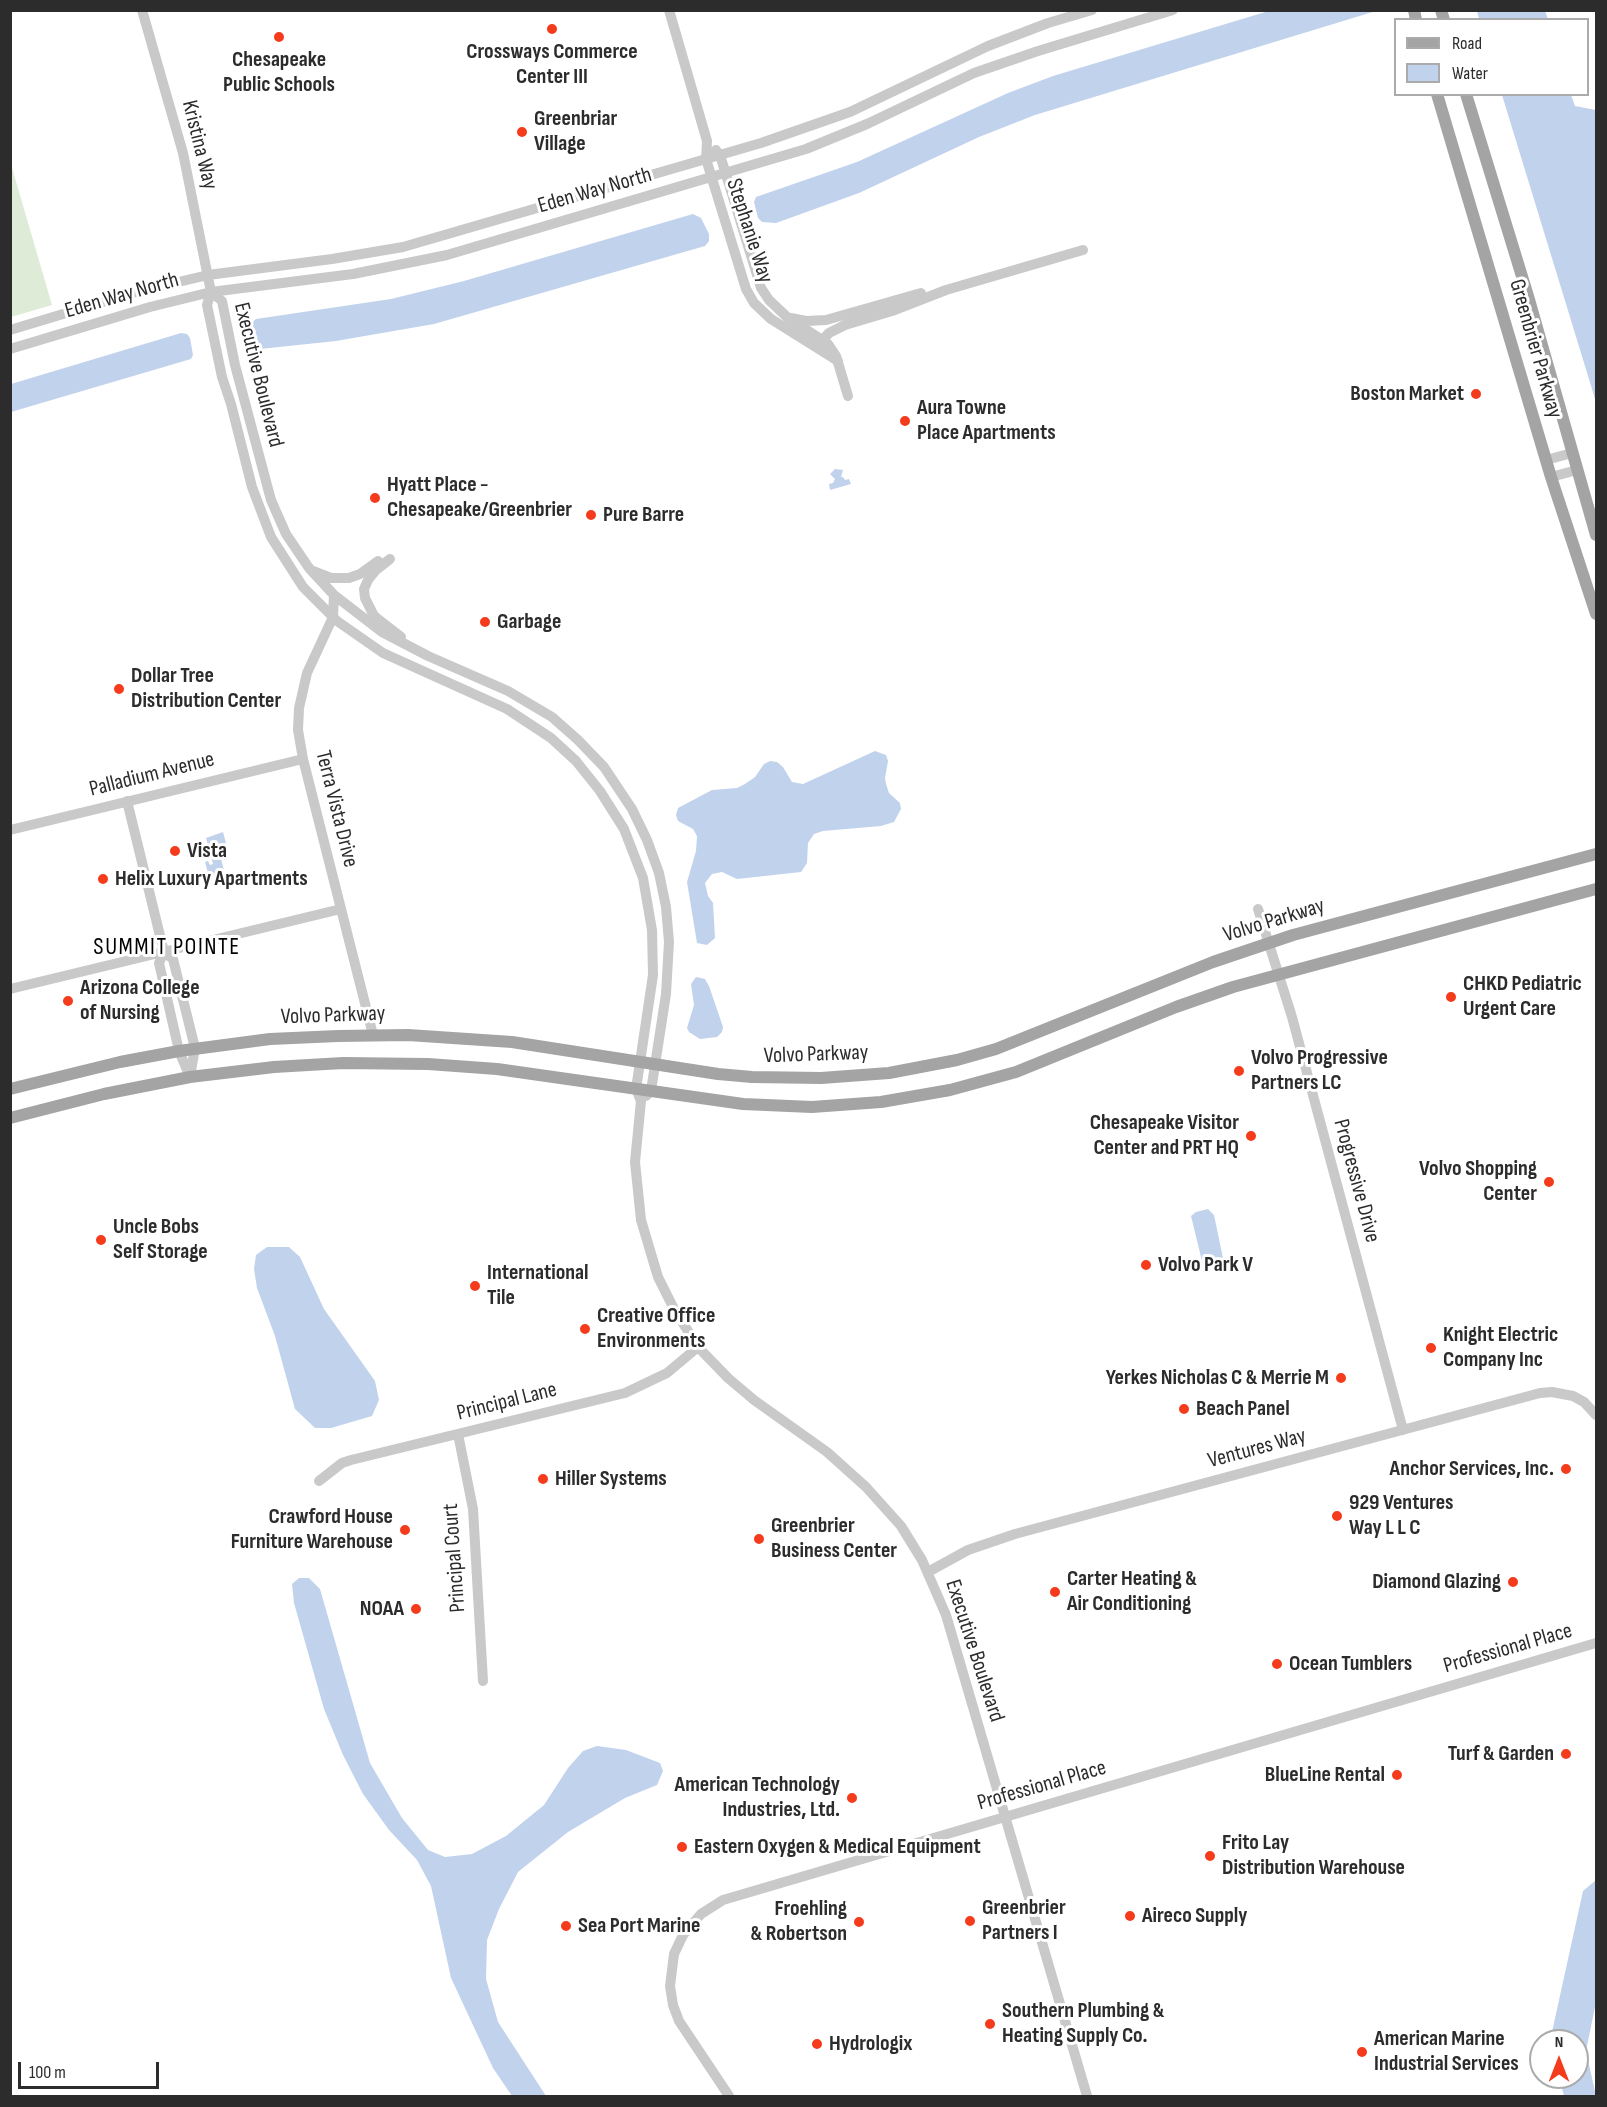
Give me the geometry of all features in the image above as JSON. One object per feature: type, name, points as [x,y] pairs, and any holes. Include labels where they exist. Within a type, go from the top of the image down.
[{"type":"main road","name":"Greenbrier Parkway","points":[[1438,96],[1551,477],[1596,614]]},
{"type":"main road","name":"Greenbrier Parkway","points":[[1467,96],[1541,340],[1596,535]]},
{"type":"main road","name":"Volvo Parkway","points":[[10,1089],[195,1048],[270,1039],[373,1035],[498,1041],[718,1074],[787,1079],[855,1077],[923,1067],[974,1055],[1022,1040],[1179,975],[1269,943],[1596,854]]},
{"type":"main road","points":[[10,1118],[104,1094],[190,1077],[274,1067],[343,1063],[407,1063],[497,1069],[638,1095],[651,1091],[709,1101],[777,1106],[846,1106],[915,1097],[1016,1072],[1208,995],[1278,974],[1596,889]]},
{"type":"street","name":"Kristina Way","points":[[142,10],[183,153],[211,291]]},
{"type":"street","name":"Stephanie Way","points":[[669,10],[707,141],[706,159],[711,177],[741,278],[749,296],[771,320],[833,351],[848,396]]},
{"type":"street","name":"Eden Way North","points":[[10,330],[136,292],[208,275],[368,254],[403,247],[720,155],[850,112],[988,46],[1092,10]]},
{"type":"street","name":"Eden Way North","points":[[10,349],[211,291],[353,274],[415,263],[711,177],[806,149],[1006,61],[1173,10]]},
{"type":"street","name":"Stephanie Way","points":[[707,141],[720,155],[757,281],[769,300],[816,341]]},
{"type":"street","points":[[816,341],[837,328],[892,311],[945,290],[1083,250]]},
{"type":"street","points":[[787,317],[806,321],[826,320],[920,293],[945,290]]},
{"type":"street","name":"Executive Boulevard","points":[[651,1091],[668,977],[668,924],[659,873],[632,808],[603,767],[552,717],[507,691],[382,633],[334,595],[310,569],[286,534],[271,500],[235,365],[222,301],[211,291],[206,303],[222,377],[260,511],[271,537],[303,587],[333,617],[383,653],[522,718],[564,749],[576,761],[616,814],[643,878],[650,913],[653,975],[641,1061],[635,1162],[636,1188],[643,1231],[658,1277],[674,1309],[698,1347],[735,1384],[827,1452],[866,1487],[901,1526],[928,1572],[946,1615],[1087,2097]]},
{"type":"street","points":[[816,341],[826,327],[865,314],[884,303]]},
{"type":"street","points":[[1546,460],[1572,453]]},
{"type":"street","points":[[1551,477],[1577,470]]},
{"type":"street","points":[[310,569],[331,578],[349,578],[380,561],[390,559],[368,580],[364,589],[365,598],[374,616],[414,649]]},
{"type":"street","name":"Terra Vista Drive","points":[[334,595],[333,617],[312,660],[302,697],[298,730],[303,759],[373,1035]]},
{"type":"street","name":"Palladium Avenue","points":[[10,830],[303,759]]},
{"type":"street","points":[[128,801],[164,952],[159,963],[179,1051],[190,1077]]},
{"type":"street","points":[[10,989],[341,909]]},
{"type":"street","name":"Progressive Drive","points":[[1258,909],[1304,1062],[1403,1430]]},
{"type":"street","points":[[164,952],[173,959],[195,1048],[190,1077]]},
{"type":"street","name":"Principal Lane","points":[[319,1481],[342,1463],[351,1460],[625,1393],[667,1373],[698,1347]]},
{"type":"street","name":"Ventures Way","points":[[928,1572],[949,1559],[990,1541],[1540,1393],[1552,1392],[1573,1396],[1584,1402],[1596,1415]]},
{"type":"street","name":"Principal Court","points":[[458,1434],[473,1509],[483,1681]]},
{"type":"street","name":"Professional Place","points":[[729,2097],[687,2034],[673,2005],[670,1986],[674,1954],[680,1941],[701,1914],[723,1900],[1596,1643]]},
{"type":"green space","points":[[10,161],[52,305],[11,317],[10,317]]},
{"type":"water","points":[[1272,10],[1376,11],[1035,115],[979,137],[859,193],[776,223],[762,222],[758,218],[754,202],[756,197],[857,162],[1008,93],[1053,76]]},
{"type":"water","points":[[1477,11],[1545,11],[1548,18],[1479,18]]},
{"type":"water","points":[[1502,96],[1571,96],[1575,106],[1596,110],[1596,402]]},
{"type":"water","points":[[693,214],[701,218],[709,234],[709,241],[705,246],[434,324],[336,341],[260,349],[253,344],[250,334],[249,325],[256,319],[391,299],[464,281]]},
{"type":"water","points":[[181,333],[187,334],[190,338],[193,355],[191,359],[11,412],[11,384]]},
{"type":"water","points":[[835,469],[843,470],[841,477],[845,480],[849,479],[851,484],[830,490],[829,484],[835,479],[830,474]]},
{"type":"water","points":[[875,751],[886,755],[888,761],[886,784],[889,793],[900,803],[901,809],[894,822],[881,826],[823,831],[814,834],[808,843],[807,863],[801,872],[737,879],[722,872],[712,874],[705,883],[708,896],[713,903],[715,938],[707,945],[697,943],[687,882],[696,851],[697,836],[693,829],[678,821],[676,815],[678,808],[712,790],[737,788],[745,784],[755,777],[764,764],[770,761],[777,762],[783,767],[792,782],[803,784]]},
{"type":"water","points":[[223,832],[226,843],[218,846],[224,871],[209,877],[205,862],[213,864],[206,838]]},
{"type":"water","points":[[696,977],[705,979],[709,986],[723,1027],[717,1037],[700,1039],[687,1028],[694,1005],[691,984]]},
{"type":"water","points":[[1208,1209],[1214,1215],[1223,1258],[1222,1262],[1207,1265],[1202,1261],[1191,1216]]},
{"type":"water","points":[[267,1247],[289,1247],[300,1257],[324,1309],[375,1381],[379,1400],[372,1416],[331,1428],[315,1428],[295,1409],[275,1336],[257,1288],[254,1269],[256,1255]]},
{"type":"water","points":[[299,1578],[309,1578],[320,1589],[370,1763],[402,1818],[428,1850],[445,1857],[472,1854],[506,1836],[544,1805],[568,1768],[583,1751],[597,1746],[626,1750],[660,1763],[663,1771],[657,1785],[625,1798],[568,1832],[518,1872],[499,1909],[487,1940],[486,1979],[498,2022],[546,2096],[512,2096],[493,2068],[451,1978],[431,1886],[417,1860],[389,1830],[363,1794],[343,1755],[324,1709],[294,1603],[292,1584]]},
{"type":"water","points":[[1596,1880],[1596,2002],[1589,2036],[1589,2029],[1553,2029],[1583,1891]]},
{"type":"water","points":[[1589,2064],[1596,2096],[1564,2096],[1562,2089],[1589,2089]]},
{"type":"place","name":"Crossways Commerce Center III","points":[[552,29]]},
{"type":"place","name":"Chesapeake Public Schools","points":[[279,37]]},
{"type":"place","name":"Greenbriar Village","points":[[522,132]]},
{"type":"place","name":"Boston Market","points":[[1476,394]]},
{"type":"place","name":"Aura Towne Place Apartments","points":[[905,421]]},
{"type":"place","name":"Hyatt Place - Chesapeake/Greenbrier","points":[[375,498]]},
{"type":"place","name":"Pure Barre","points":[[591,515]]},
{"type":"place","name":"Garbage","points":[[485,622]]},
{"type":"place","name":"Dollar Tree Distribution Center","points":[[119,689]]},
{"type":"place","name":"Vista","points":[[175,851]]},
{"type":"place","name":"Helix Luxury Apartments","points":[[103,879]]},
{"type":"place","name":"CHKD Pediatric Urgent Care","points":[[1451,997]]},
{"type":"place","name":"Arizona College of Nursing","points":[[68,1001]]},
{"type":"place","name":"Volvo Progressive Partners LC","points":[[1239,1071]]},
{"type":"place","name":"Chesapeake Visitor Center and PRT HQ","points":[[1251,1136]]},
{"type":"place","name":"Volvo Shopping Center","points":[[1549,1182]]},
{"type":"place","name":"Uncle Bobs Self Storage","points":[[101,1240]]},
{"type":"place","name":"Volvo Park V","points":[[1146,1265]]},
{"type":"place","name":"International Tile","points":[[475,1286]]},
{"type":"place","name":"Creative Office Environments","points":[[585,1329]]},
{"type":"place","name":"Knight Electric Company Inc","points":[[1431,1348]]},
{"type":"place","name":"Yerkes Nicholas C & Merrie M","points":[[1341,1378]]},
{"type":"place","name":"Beach Panel","points":[[1184,1409]]},
{"type":"place","name":"Anchor Services, Inc.","points":[[1566,1469]]},
{"type":"place","name":"Hiller Systems","points":[[543,1479]]},
{"type":"place","name":"929 Ventures Way L L C","points":[[1337,1516]]},
{"type":"place","name":"Crawford House Furniture Warehouse","points":[[405,1530]]},
{"type":"place","name":"Greenbrier Business Center","points":[[759,1539]]},
{"type":"place","name":"Diamond Glazing","points":[[1513,1582]]},
{"type":"place","name":"Carter Heating & Air Conditioning","points":[[1055,1592]]},
{"type":"place","name":"NOAA","points":[[416,1609]]},
{"type":"place","name":"Ocean Tumblers","points":[[1277,1664]]},
{"type":"place","name":"Turf & Garden","points":[[1566,1754]]},
{"type":"place","name":"BlueLine Rental","points":[[1397,1775]]},
{"type":"place","name":"American Technology Industries, Ltd.","points":[[852,1798]]},
{"type":"place","name":"Eastern Oxygen & Medical Equipment","points":[[682,1847]]},
{"type":"place","name":"Frito Lay Distribution Warehouse","points":[[1210,1856]]},
{"type":"place","name":"Aireco Supply","points":[[1130,1916]]},
{"type":"place","name":"Greenbrier Partners I","points":[[970,1921]]},
{"type":"place","name":"Froehling & Robertson","points":[[859,1922]]},
{"type":"place","name":"Sea Port Marine","points":[[566,1926]]},
{"type":"place","name":"Southern Plumbing & Heating Supply Co.","points":[[990,2024]]},
{"type":"place","name":"Hydrologix","points":[[817,2044]]},
{"type":"place","name":"American Marine Industrial Services","points":[[1362,2052]]},
{"type":"district","name":"SUMMIT POINTE","points":[[167,948]]}]
